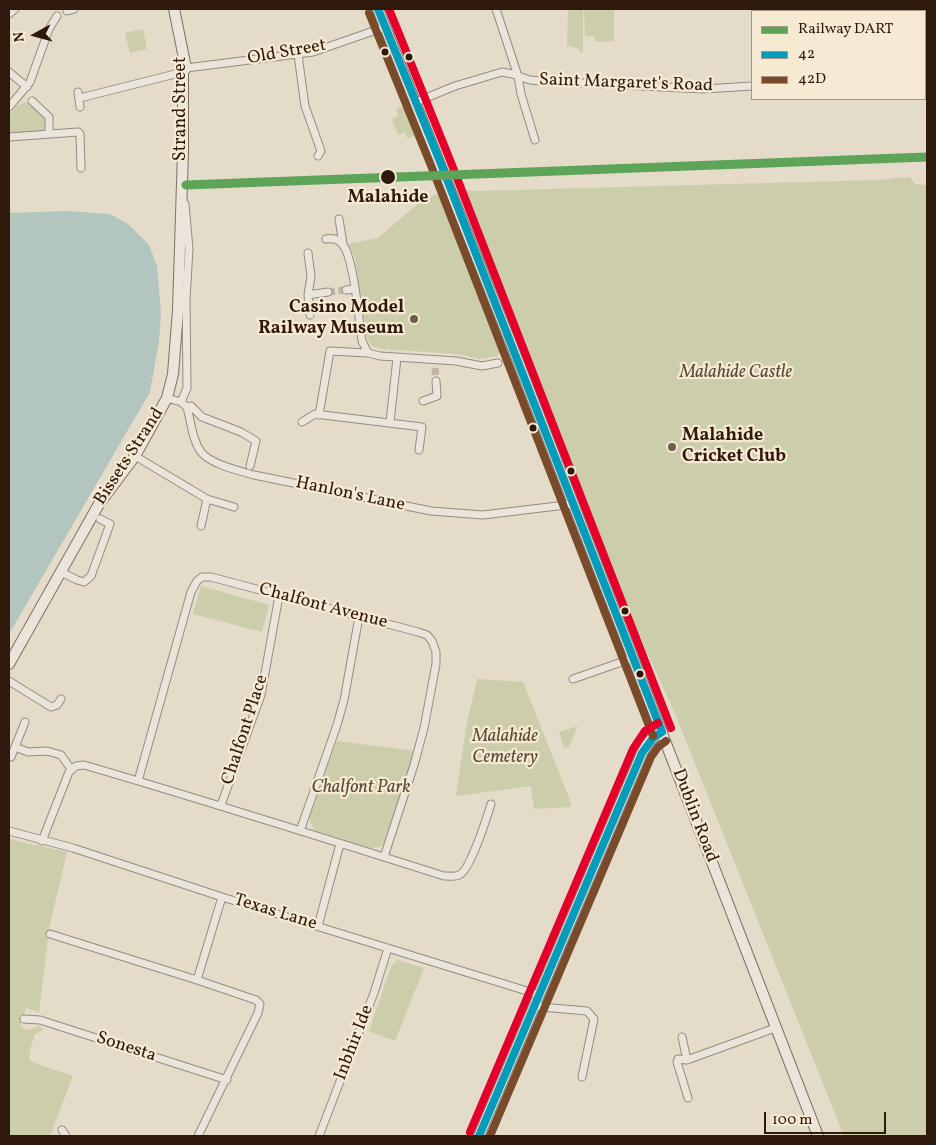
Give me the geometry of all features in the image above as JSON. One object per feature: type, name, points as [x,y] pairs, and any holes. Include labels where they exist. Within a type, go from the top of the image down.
[{"type":"main road","name":"Strand Street","points":[[174,9],[185,70],[181,181]]},
{"type":"main road","name":"Dublin Road","points":[[378,9],[441,164],[574,504],[818,1136]]},
{"type":"main road","name":"Bissets Strand","points":[[9,664],[99,504],[134,456],[167,398],[173,374],[175,351],[181,181]]},
{"type":"main road","points":[[480,1136],[642,753],[649,741],[656,734],[662,732]]},
{"type":"street","points":[[9,14],[15,9]]},
{"type":"street","points":[[496,9],[518,76],[521,94],[535,140]]},
{"type":"street","points":[[9,107],[27,87],[33,77],[51,24],[57,16]]},
{"type":"street","name":"Old Street","points":[[80,107],[79,95],[185,70],[313,52],[385,27]]},
{"type":"street","points":[[298,55],[304,106],[321,151],[318,156]]},
{"type":"street","points":[[9,72],[27,87]]},
{"type":"street","name":"Saint Margaret's Road","points":[[416,102],[455,86],[502,72],[541,82],[695,88],[751,86]]},
{"type":"street","points":[[32,101],[49,118],[49,134]]},
{"type":"street","points":[[9,137],[78,132],[80,134],[81,168]]},
{"type":"street","name":"Bissets Strand","points":[[180,200],[184,200],[190,249],[186,299],[186,388],[181,402]]},
{"type":"street","points":[[339,219],[343,244],[350,260],[362,341],[368,353]]},
{"type":"street","points":[[326,239],[333,238],[343,244]]},
{"type":"street","points":[[308,253],[311,276],[308,295],[310,315]]},
{"type":"street","points":[[346,290],[354,289]]},
{"type":"street","points":[[308,295],[328,292]]},
{"type":"street","points":[[319,415],[330,351],[368,353],[397,358],[456,360],[482,366],[498,362]]},
{"type":"street","points":[[390,422],[397,358]]},
{"type":"street","points":[[434,360],[435,368]]},
{"type":"street","points":[[423,401],[437,396],[436,381]]},
{"type":"street","points":[[167,398],[181,402],[187,407],[191,406],[202,418],[241,432],[256,441],[250,466]]},
{"type":"street","name":"Hanlon's Lane","points":[[187,407],[192,430],[202,453],[208,458],[233,469],[254,475],[438,512],[483,514],[574,504]]},
{"type":"street","points":[[302,422],[315,414],[422,427],[420,450]]},
{"type":"street","points":[[134,456],[207,499],[234,507]]},
{"type":"street","points":[[202,526],[207,499]]},
{"type":"street","points":[[61,572],[84,582],[91,576],[110,524],[100,518]]},
{"type":"street","name":"Chalfont Avenue","points":[[138,781],[191,592],[202,577],[211,577],[427,636],[432,641],[436,652],[424,728],[417,756],[384,857]]},
{"type":"street","name":"Chalfont Place","points":[[221,805],[261,695],[279,596]]},
{"type":"street","points":[[300,831],[339,717],[346,691],[359,617]]},
{"type":"street","points":[[573,679],[633,658]]},
{"type":"street","points":[[9,681],[51,707],[58,706],[61,699]]},
{"type":"street","points":[[11,757],[25,722]]},
{"type":"street","points":[[15,747],[28,752],[47,751],[61,755],[71,769]]},
{"type":"street","points":[[71,769],[84,765],[221,805],[444,876],[460,875],[464,872],[479,841],[491,804]]},
{"type":"street","points":[[42,841],[71,769]]},
{"type":"street","name":"Texas Lane","points":[[9,831],[72,848],[222,897],[540,995]]},
{"type":"street","points":[[318,926],[340,844]]},
{"type":"street","points":[[197,980],[222,897]]},
{"type":"street","points":[[50,934],[197,980],[256,1000],[260,1004],[258,1013],[227,1080],[198,1136]]},
{"type":"street","name":"Inbhir Ide","points":[[319,1136],[374,993],[388,948]]},
{"type":"street","points":[[536,1005],[587,1011],[594,1019],[582,1077]]},
{"type":"street","name":"Sonesta","points":[[24,1019],[40,1020],[227,1080]]},
{"type":"street","points":[[688,1098],[677,1062],[678,1059],[687,1060],[775,1028]]},
{"type":"street","points":[[682,1037],[687,1060]]},
{"type":"green space","points":[[568,9],[583,9],[583,54],[577,48],[567,46]]},
{"type":"green space","points":[[584,9],[614,9],[614,41],[595,42],[595,36],[585,36]]},
{"type":"green space","points":[[143,29],[147,49],[130,53],[125,33]]},
{"type":"green space","points":[[26,102],[45,117],[45,129],[43,131],[9,133],[9,115],[18,105]]},
{"type":"green space","points":[[406,105],[418,135],[407,138],[405,132],[398,135],[392,119],[398,116],[396,109]]},
{"type":"green space","name":"Malahide Castle","points":[[910,177],[915,184],[927,185],[927,1136],[844,1136],[674,711],[612,576],[519,344],[521,343],[518,333],[491,280],[459,190],[877,180]]},
{"type":"green space","points":[[443,191],[493,320],[501,352],[497,356],[480,359],[457,354],[381,349],[372,346],[367,338],[355,258],[348,244],[378,238],[420,202]]},
{"type":"green space","points":[[201,586],[269,605],[262,632],[193,614]]},
{"type":"green space","name":"Malahide Cemetery","points":[[477,679],[523,682],[571,803],[570,807],[534,809],[531,786],[456,796],[466,728]]},
{"type":"green space","points":[[578,726],[569,747],[564,748],[559,732]]},
{"type":"green space","name":"Chalfont Park","points":[[337,741],[415,751],[384,842],[380,847],[370,848],[314,830],[309,818]]},
{"type":"green space","points":[[9,839],[67,852],[49,929],[39,1012],[26,1008],[20,1027],[29,1030],[38,1026],[42,1028],[42,1031],[35,1034],[29,1060],[73,1076],[50,1136],[9,1136]]},
{"type":"green space","points":[[397,960],[424,968],[395,1041],[369,1031],[391,967]]},
{"type":"shaded area","points":[[67,211],[110,214],[128,224],[149,245],[157,266],[161,313],[159,341],[150,392],[9,634],[9,213]]},
{"type":"tunnel","points":[[328,292],[346,290]]},
{"type":"tunnel","points":[[435,368],[436,381]]},
{"type":"rail line","name":"DART","points":[[186,185],[927,157]]},
{"type":"transit line","name":"42","points":[[378,9],[441,164],[662,732]]},
{"type":"transit line","points":[[389,9],[450,160],[671,728]]},
{"type":"transit line","name":"42D","points":[[369,13],[432,168],[653,736]]},
{"type":"transit line","points":[[470,1132],[633,749],[645,731],[658,723]]},
{"type":"transit line","name":"42","points":[[479,1136],[642,753],[653,738],[662,732]]},
{"type":"transit line","name":"42D","points":[[490,1136],[651,757],[658,747],[666,741]]},
{"type":"place","name":"Malahide","points":[[388,177]]},
{"type":"place","name":"Casino Model Railway Museum","points":[[414,319]]},
{"type":"place","name":"Malahide Cricket Club","points":[[672,447]]}]
